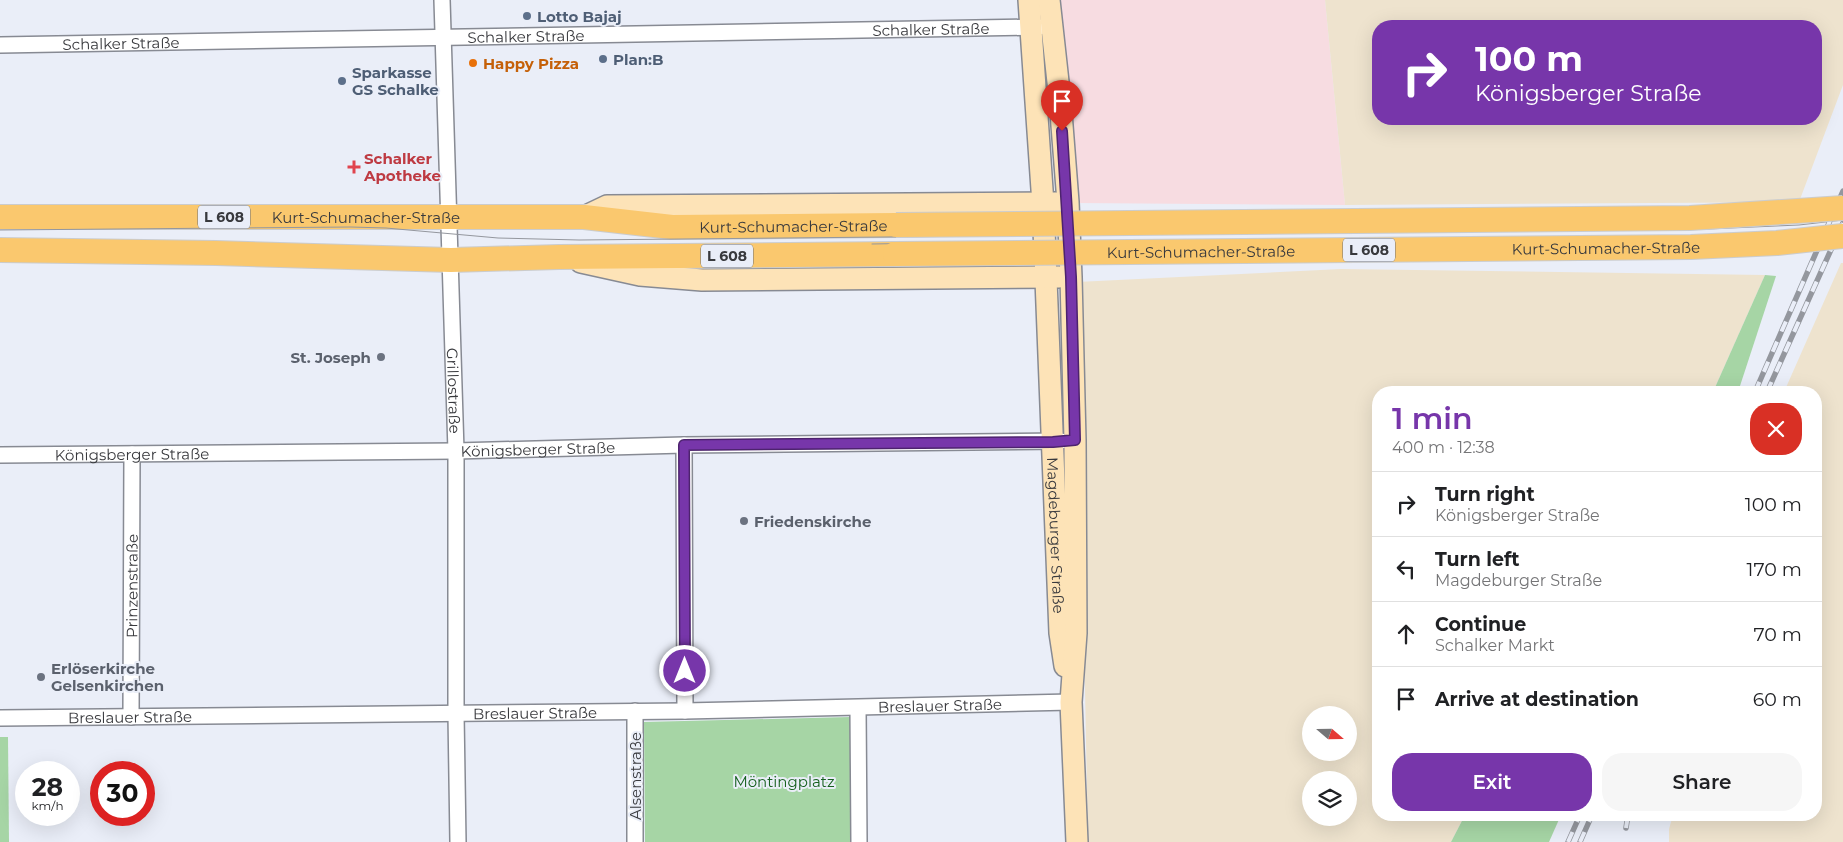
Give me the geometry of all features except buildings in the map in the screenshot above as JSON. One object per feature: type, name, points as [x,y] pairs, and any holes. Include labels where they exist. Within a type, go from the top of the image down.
[{"type":"main road","name":"Kurt-Schumacher-Straße","points":[[0,217],[584,217],[672,227],[1680,218],[1843,208]]},
{"type":"main road","name":"Kurt-Schumacher-Straße","points":[[0,250],[216,253],[451,260],[559,257],[1691,247],[1777,243],[1843,236]]},
{"type":"street","name":"Grillostraße","points":[[442,0],[456,452],[458,842]]},
{"type":"street","name":"Magdeburger Straße","points":[[1029,0],[1043,204],[1060,633],[1071,702]]},
{"type":"street","name":"Magdeburger Straße","points":[[1049,0],[1053,26],[1068,202],[1071,277],[1075,440],[1076,633],[1071,702],[1077,842]]},
{"type":"street","name":"Schalker Straße","points":[[0,45],[1031,28],[1053,26]]},
{"type":"street","name":"Kurt-Schumacher-Straße","points":[[584,217],[607,206],[1043,204],[1068,202]]},
{"type":"street","name":"Kurt-Schumacher-Straße","points":[[559,257],[640,275],[702,280],[1071,277]]},
{"type":"street","name":"Königsberger Straße","points":[[0,455],[456,452],[684,445],[1053,442],[1075,440]]},
{"type":"street","points":[[684,445],[685,711]]},
{"type":"street","name":"Prinzenstraße","points":[[131,717],[132,454]]},
{"type":"street","name":"Breslauer Straße","points":[[0,718],[685,711],[1071,702]]},
{"type":"street","points":[[858,708],[859,842]]},
{"type":"street","name":"Alsenstraße","points":[[635,711],[635,842]]},
{"type":"shaded area","points":[[1057,0],[1325,0],[1345,205],[1074,203]]},
{"type":"shaded area","points":[[1325,0],[1843,0],[1843,85],[1799,202],[1345,205]]},
{"type":"shaded area","points":[[1841,263],[1843,263],[1843,842],[1669,842],[1671,821],[1822,821],[1822,386],[1787,386]]},
{"type":"shaded area","points":[[1341,269],[1765,275],[1716,386],[1372,386],[1372,821],[1462,821],[1451,842],[1088,842],[1077,282]]},
{"type":"green space","points":[[1765,275],[1776,276],[1740,386],[1716,386]]},
{"type":"green space","name":"Möntingplatz","points":[[850,717],[852,842],[645,842],[644,722]]},
{"type":"green space","points":[[0,737],[8,737],[9,842],[0,842]]},
{"type":"green space","points":[[1462,821],[1558,821],[1549,842],[1451,842]]},
{"type":"tram line","points":[[0,230],[351,227],[386,228],[498,238],[579,240],[1708,229],[1799,225],[1843,220]]},
{"type":"tram line","points":[[872,244],[932,243]]},
{"type":"railway","points":[[1758,386],[1843,191]]},
{"type":"railway","points":[[1770,386],[1843,223]]},
{"type":"railway","points":[[1568,842],[1577,821]]},
{"type":"railway","points":[[1580,842],[1589,821]]},
{"type":"railway","points":[[1626,828],[1627,821]]},
{"type":"place","name":"Lotto Bajaj","points":[[527,16]]},
{"type":"place","name":"Plan:B","points":[[603,59]]},
{"type":"place","name":"Happy Pizza","points":[[473,63]]},
{"type":"place","name":"Sparkasse GS Schalke","points":[[342,81]]},
{"type":"place","name":"Schalker Apotheke","points":[[354,167]]},
{"type":"place","name":"St. Joseph","points":[[381,357]]},
{"type":"place","name":"Friedenskirche","points":[[744,521]]},
{"type":"place","name":"Erlöserkirche Gelsenkirchen","points":[[41,677]]},
{"type":"route","points":[[685,671],[684,445],[1053,442],[1075,440],[1068,202],[1062,131]]}]
